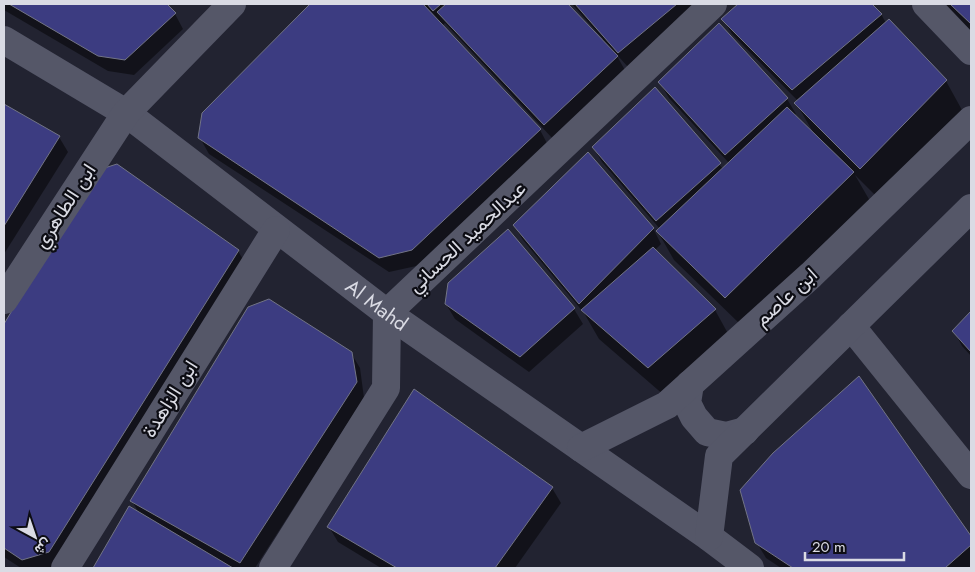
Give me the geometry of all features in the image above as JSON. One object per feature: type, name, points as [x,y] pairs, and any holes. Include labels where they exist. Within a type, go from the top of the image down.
[{"type":"street","name":"عبدالحميد الحساني","points":[[386,313],[713,4]]},
{"type":"street","points":[[926,4],[971,51]]},
{"type":"street","name":"ابن الطاهري","points":[[4,300],[126,113],[219,8]]},
{"type":"street","name":"Al Mahd","points":[[4,40],[126,113],[386,313],[582,448],[750,568]]},
{"type":"street","name":"ابن عاصم","points":[[582,448],[667,405],[811,275],[971,120]]},
{"type":"street","points":[[708,537],[719,456],[971,208]]},
{"type":"street","name":"ابن الزاهدة","points":[[65,568],[276,230]]},
{"type":"street","points":[[272,568],[386,388],[386,313]]},
{"type":"street","points":[[851,326],[971,474]]},
{"type":"street","points":[[690,384],[687,403],[694,417],[707,432],[726,436],[745,431]]},
{"type":"building","points":[[9,4],[167,4],[176,13],[125,60],[98,56]]},
{"type":"building","points":[[310,4],[423,4],[541,129],[412,250],[379,258],[198,138],[202,113]]},
{"type":"building","points":[[427,4],[441,4],[433,11]]},
{"type":"building","points":[[446,4],[568,4],[618,56],[544,125],[437,12]]},
{"type":"building","points":[[575,4],[677,4],[618,53]]},
{"type":"building","points":[[738,4],[872,4],[882,14],[792,90],[721,19]]},
{"type":"building","points":[[950,4],[971,4],[971,24]]},
{"type":"building","points":[[889,19],[947,80],[860,169],[794,103]]},
{"type":"building","points":[[719,23],[788,98],[725,155],[658,82]]},
{"type":"building","points":[[655,87],[721,163],[656,221],[592,147]]},
{"type":"building","points":[[4,104],[60,136],[4,226]]},
{"type":"building","points":[[787,107],[854,172],[725,298],[656,231]]},
{"type":"building","points":[[588,152],[654,228],[579,304],[513,225]]},
{"type":"building","points":[[117,164],[239,250],[49,552],[22,560],[4,548],[4,324],[95,171]]},
{"type":"building","points":[[508,229],[575,308],[520,357],[445,304],[448,283]]},
{"type":"building","points":[[653,247],[716,309],[648,368],[581,310]]},
{"type":"building","points":[[269,299],[352,352],[357,382],[240,563],[130,501],[248,307]]},
{"type":"building","points":[[971,311],[971,352],[952,331]]},
{"type":"building","points":[[859,376],[971,536],[971,545],[945,568],[793,568],[755,543],[740,490],[773,453]]},
{"type":"building","points":[[414,389],[553,487],[495,568],[397,568],[327,527]]},
{"type":"building","points":[[129,506],[233,568],[93,568]]}]
